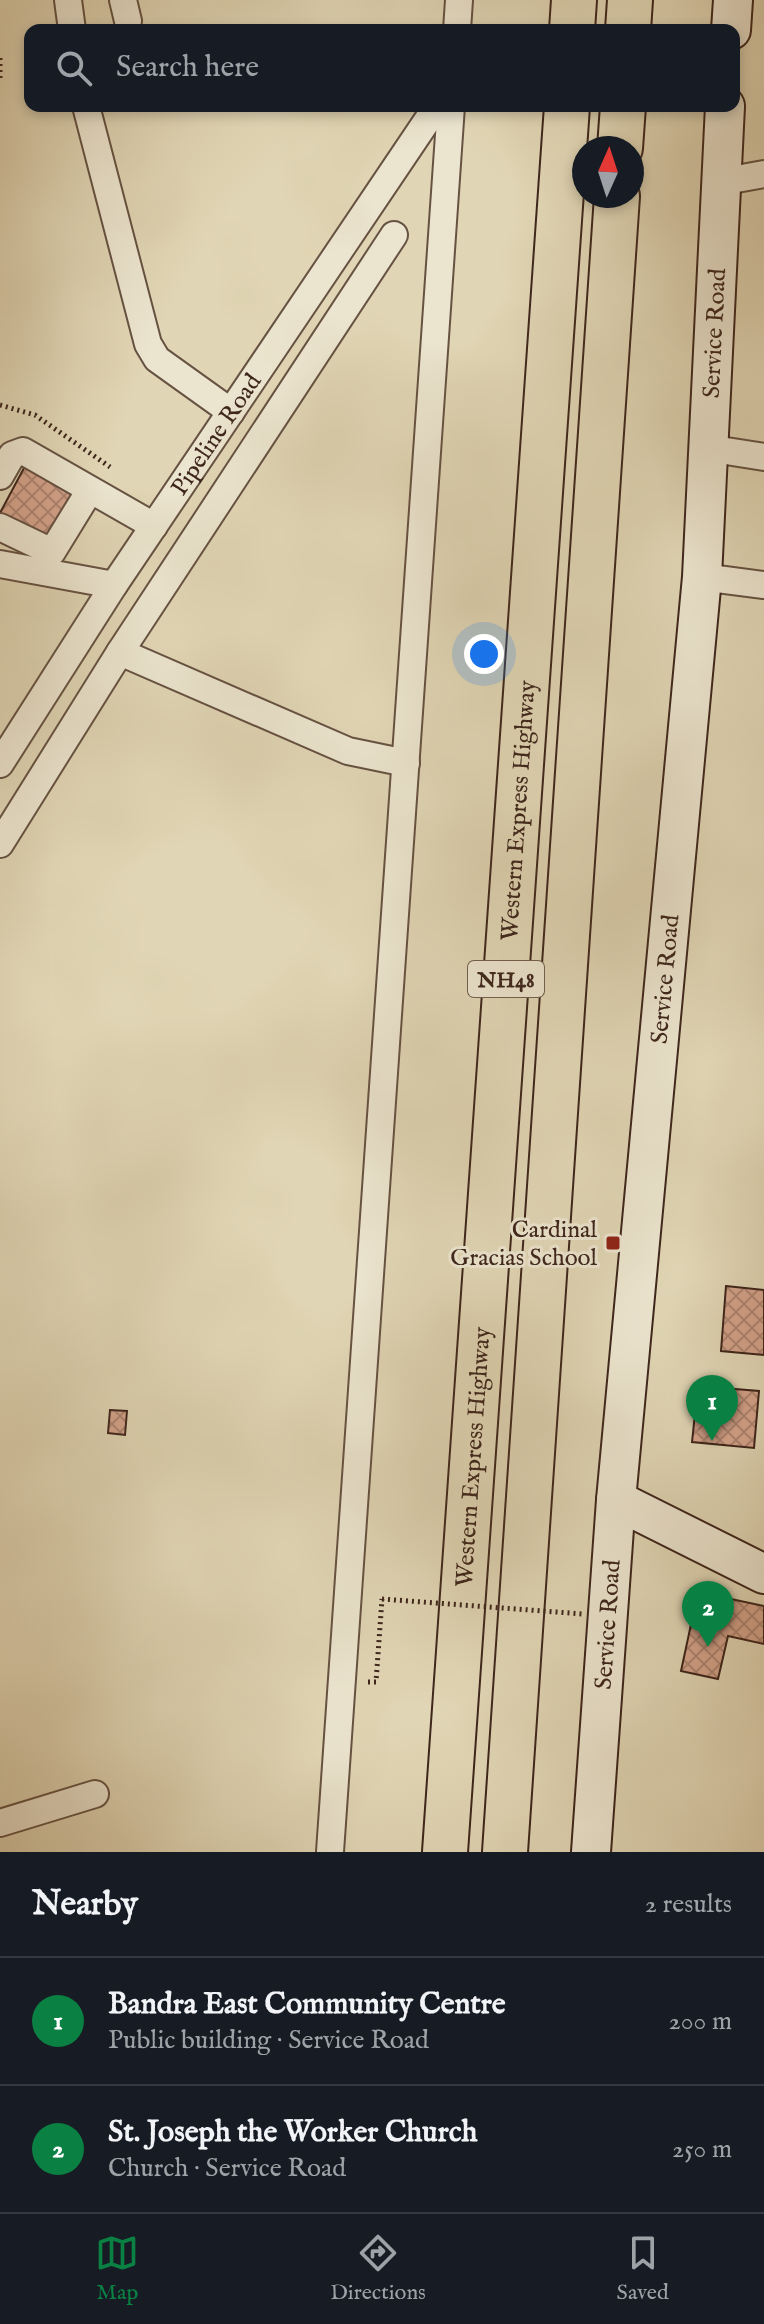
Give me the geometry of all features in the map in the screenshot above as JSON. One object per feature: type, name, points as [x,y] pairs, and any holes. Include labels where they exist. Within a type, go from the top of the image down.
[{"type":"highway","points":[[572,24],[574,0]]},
{"type":"highway","points":[[628,24],[630,0]]},
{"type":"highway","name":"Western Express Highway","points":[[445,1852],[567,112]]},
{"type":"highway","points":[[621,136],[623,112]]},
{"type":"highway","name":"NH48","points":[[505,1852],[616,208]]},
{"type":"street","points":[[68,0],[71,24]]},
{"type":"street","points":[[457,24],[459,0]]},
{"type":"street","points":[[731,24],[733,0]]},
{"type":"street","points":[[88,112],[148,344],[157,359],[231,412]]},
{"type":"street","name":"Pipeline Road","points":[[0,764],[114,585],[433,112]]},
{"type":"street","points":[[330,1852],[451,112]]},
{"type":"street","name":"Service Road","points":[[591,1852],[616,1500],[702,577],[725,112]]},
{"type":"street","points":[[720,182],[764,174]]},
{"type":"street","points":[[0,844],[120,652],[394,235]]},
{"type":"street","points":[[707,448],[764,457]]},
{"type":"street","points":[[0,476],[12,455],[23,451],[154,526]]},
{"type":"street","points":[[0,527],[52,552],[90,490]]},
{"type":"street","points":[[0,564],[114,585]]},
{"type":"street","points":[[702,577],[764,585]]},
{"type":"street","points":[[120,652],[348,751],[406,763]]},
{"type":"street","points":[[616,1500],[764,1574]]},
{"type":"street","points":[[0,1823],[95,1794]]},
{"type":"path","points":[[0,58],[0,79]]},
{"type":"path","points":[[0,405],[35,415],[120,475]]},
{"type":"path","points":[[376,1682],[382,1599],[583,1614]]},
{"type":"building","points":[[25,466],[80,495],[51,549],[0,522],[0,513]]},
{"type":"building","points":[[726,1286],[764,1290],[764,1355],[721,1351]]},
{"type":"building","points":[[698,1386],[759,1391],[754,1448],[692,1442]]},
{"type":"building","points":[[110,1410],[127,1411],[125,1435],[108,1433]]},
{"type":"building","points":[[698,1592],[764,1606],[764,1644],[728,1636],[718,1679],[681,1671]]},
{"type":"place","name":"Cardinal Gracias School","points":[[613,1243]]},
{"type":"place","name":"Bandra East Community Centre","points":[[712,1441]]},
{"type":"place","name":"St. Joseph the Worker Church","points":[[708,1647]]}]
